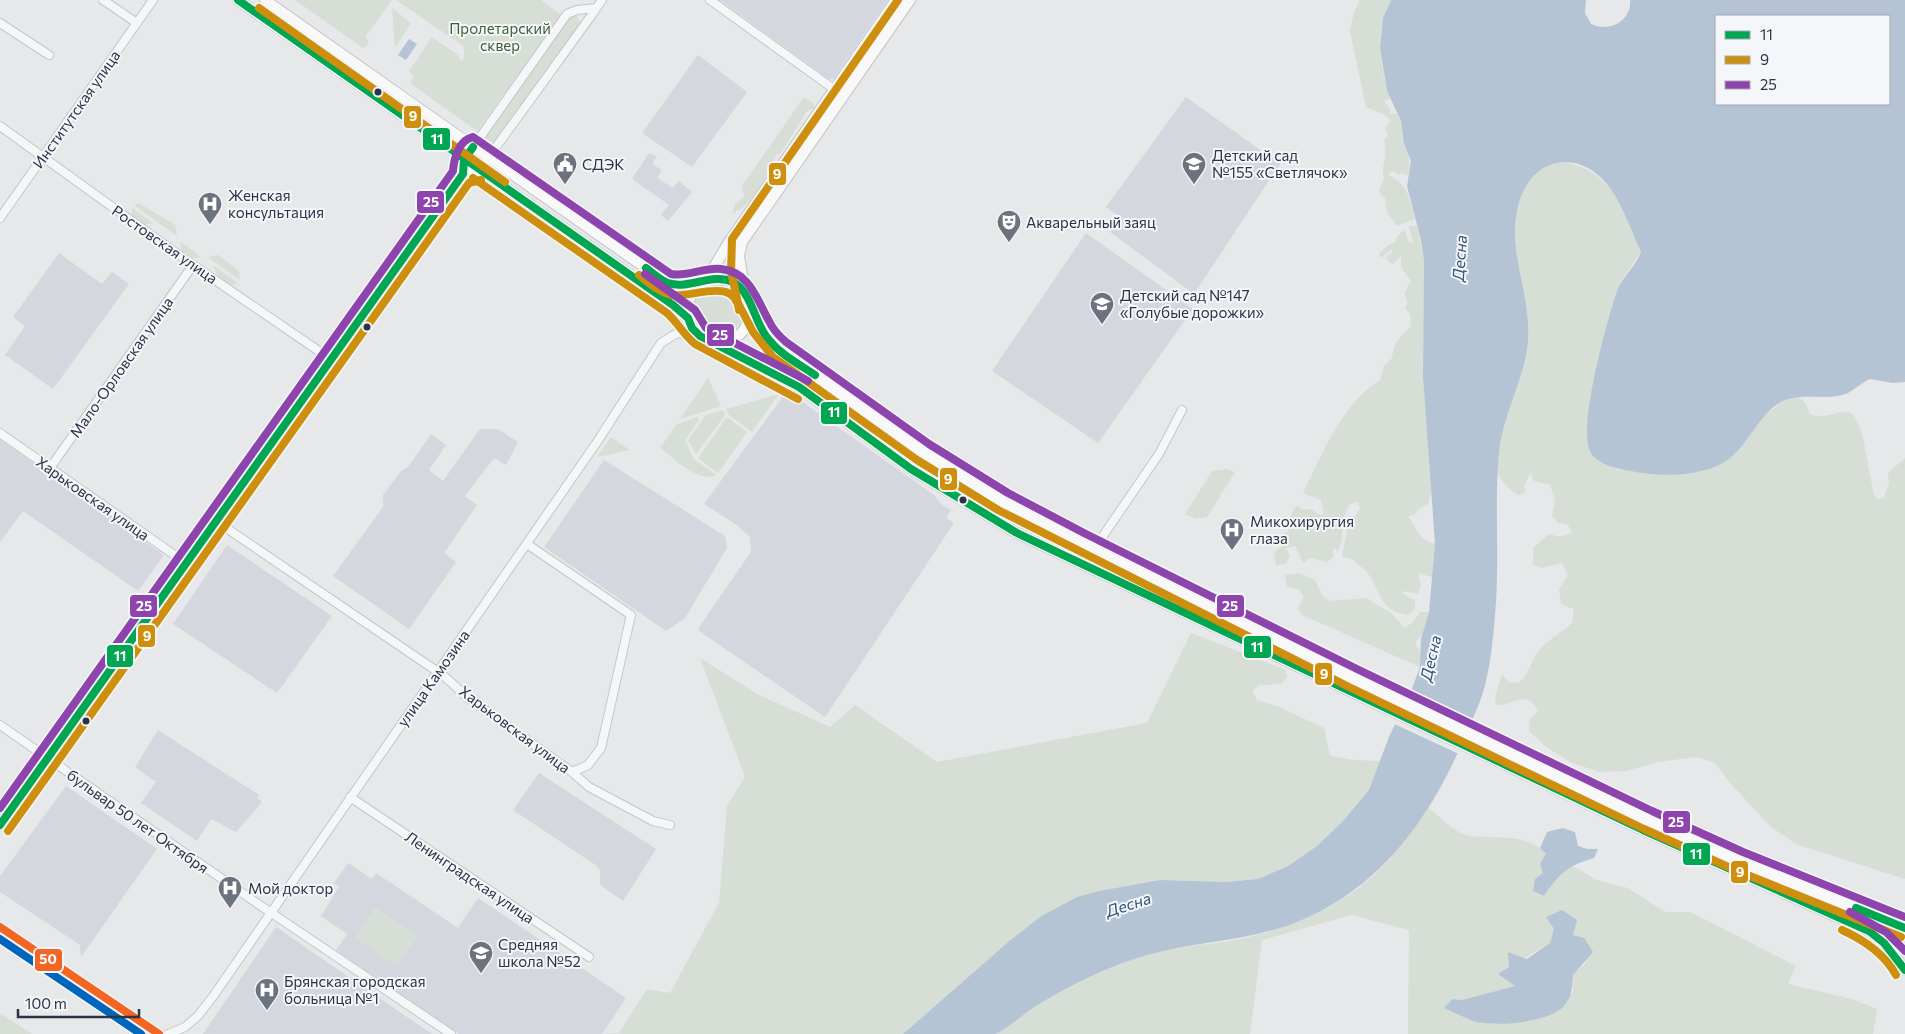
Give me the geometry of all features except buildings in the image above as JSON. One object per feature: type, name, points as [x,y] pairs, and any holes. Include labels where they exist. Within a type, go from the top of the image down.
[{"type":"main road","points":[[238,0],[673,305],[688,318]]},
{"type":"main road","points":[[265,0],[666,283],[684,286],[718,279],[732,282],[747,300],[764,335],[780,350],[923,452],[1003,502],[1094,550],[1355,679],[1648,820],[1739,861],[1905,928]]},
{"type":"main road","points":[[705,339],[726,341],[740,333],[747,325],[747,300],[739,256],[742,242],[839,93],[896,0]]},
{"type":"main road","points":[[910,0],[729,242],[703,283],[690,297],[687,308],[692,328],[705,339],[740,355],[799,387],[911,469],[984,514],[1086,566],[1643,830],[1869,931],[1884,943],[1905,970]]},
{"type":"main road","points":[[0,825],[463,174]]},
{"type":"street","points":[[103,0],[137,23]]},
{"type":"street","name":"Институтская улица","points":[[0,218],[152,0]]},
{"type":"street","points":[[596,8],[577,10],[567,14],[464,160],[463,174],[479,170],[602,0]]},
{"type":"street","points":[[710,0],[839,93]]},
{"type":"street","points":[[0,23],[49,55]]},
{"type":"street","name":"Ростовская улица","points":[[0,126],[193,265],[332,360]]},
{"type":"street","name":"Мало-Орловская улица","points":[[50,468],[193,265]]},
{"type":"street","name":"улица Камозина","points":[[168,1034],[185,1027],[198,1016],[527,544],[608,426],[661,343],[677,333],[705,339]]},
{"type":"street","points":[[1086,566],[1094,550],[1159,454],[1182,410]]},
{"type":"street","name":"Харьковская улица","points":[[0,433],[186,563]]},
{"type":"street","name":"Харьковская улица","points":[[216,521],[438,671],[457,685],[467,697],[572,772],[589,787],[653,821],[670,825]]},
{"type":"street","points":[[527,544],[631,615],[602,748],[588,765],[572,772]]},
{"type":"street","name":"бульвар 50 лет Октября","points":[[0,725],[270,912],[451,1034]]},
{"type":"street","name":"Ленинградская улица","points":[[350,797],[589,957]]},
{"type":"street","points":[[0,927],[159,1034]]},
{"type":"street","points":[[135,1019],[140,1034]]},
{"type":"shaded area","points":[[720,0],[888,0],[834,78],[829,79]]},
{"type":"shaded area","points":[[698,55],[747,92],[692,167],[642,133]]},
{"type":"shaded area","name":"Детский сад №155 «Светлячок»","points":[[1186,97],[1280,164],[1194,294],[1110,232],[1120,217],[1106,207]]},
{"type":"shaded area","points":[[649,153],[657,156],[652,164],[662,170],[657,178],[673,188],[679,181],[692,192],[668,221],[661,215],[669,205],[632,179]]},
{"type":"shaded area","name":"Детский сад №147 «Голубые дорожки»","points":[[1086,233],[1193,309],[1098,443],[992,371]]},
{"type":"shaded area","points":[[59,253],[102,284],[112,272],[129,284],[53,389],[5,355],[25,326],[13,317]]},
{"type":"shaded area","points":[[787,391],[934,495],[941,504],[951,510],[946,518],[954,523],[825,717],[699,631],[699,627],[751,552],[750,537],[737,525],[704,504]]},
{"type":"shaded area","points":[[480,429],[498,429],[518,442],[506,465],[494,458],[465,496],[477,505],[444,553],[456,562],[409,629],[333,576],[383,507],[383,495],[402,470],[408,467],[431,434],[446,445],[429,470],[443,481]]},
{"type":"shaded area","points":[[0,439],[164,555],[138,591],[23,511],[0,542]]},
{"type":"shaded area","points":[[604,460],[725,536],[727,548],[685,618],[666,631],[544,547]]},
{"type":"shaded area","points":[[227,545],[332,616],[277,693],[173,624]]},
{"type":"shaded area","points":[[158,730],[259,795],[257,798],[262,802],[236,832],[211,819],[197,841],[141,803],[156,782],[135,767]]},
{"type":"shaded area","points":[[539,773],[656,849],[623,901],[600,885],[600,871],[597,866],[513,810]]},
{"type":"shaded area","points":[[66,786],[157,849],[81,957],[80,945],[0,892],[0,876]]},
{"type":"shaded area","name":"Средняя школа №52","points":[[348,863],[372,879],[376,873],[458,928],[478,898],[626,998],[602,1034],[459,1034],[336,950],[347,934],[321,916],[339,887],[334,883]]},
{"type":"shaded area","points":[[276,927],[394,1008],[432,1034],[203,1034]]},
{"type":"green space","points":[[295,0],[392,0],[366,36],[369,44],[363,48]]},
{"type":"green space","name":"Пролетарский сквер","points":[[396,0],[541,0],[561,15],[477,131],[410,83],[414,77],[409,71],[432,37],[458,55],[461,62],[465,57],[463,46]]},
{"type":"green space","points":[[1360,0],[1391,0],[1382,24],[1380,49],[1381,62],[1390,99],[1384,101],[1390,109],[1390,114],[1397,113],[1400,119],[1407,144],[1409,170],[1408,176],[1402,173],[1399,175],[1393,171],[1388,175],[1395,178],[1404,187],[1410,199],[1415,219],[1397,226],[1387,213],[1385,198],[1381,196],[1379,189],[1384,179],[1383,170],[1386,152],[1384,140],[1388,134],[1385,128],[1391,121],[1385,115],[1366,107],[1350,31],[1354,12]]},
{"type":"green space","points":[[392,8],[411,23],[395,48]]},
{"type":"green space","points":[[576,13],[581,25],[494,144],[483,136],[569,16]]},
{"type":"green space","points":[[804,97],[814,104],[814,108],[807,111],[781,153],[777,154],[753,196],[732,214],[735,204],[744,197],[742,186]]},
{"type":"green space","points":[[1559,161],[1578,166],[1604,182],[1621,206],[1641,252],[1617,291],[1603,343],[1591,401],[1587,425],[1603,462],[1618,469],[1662,474],[1735,453],[1762,418],[1780,403],[1796,396],[1805,402],[1810,414],[1816,416],[1842,412],[1853,414],[1862,433],[1874,496],[1879,499],[1884,497],[1889,484],[1888,473],[1905,458],[1905,879],[1796,844],[1770,826],[1730,783],[1715,763],[1696,757],[1658,762],[1626,771],[1600,772],[1572,763],[1546,747],[1529,731],[1530,718],[1538,712],[1529,701],[1524,699],[1496,705],[1495,697],[1502,674],[1509,682],[1518,683],[1527,673],[1541,648],[1573,622],[1573,609],[1561,604],[1559,589],[1568,575],[1562,563],[1542,568],[1533,565],[1533,548],[1549,534],[1560,537],[1572,533],[1568,525],[1558,523],[1552,515],[1555,500],[1550,485],[1534,481],[1530,473],[1524,486],[1526,492],[1519,495],[1506,486],[1498,471],[1500,439],[1525,358],[1529,330],[1527,308],[1515,252],[1515,217],[1522,192],[1535,173],[1544,166]]},
{"type":"green space","points":[[139,203],[175,225],[177,236],[134,205]]},
{"type":"green space","points":[[132,208],[153,223],[144,225],[132,216]]},
{"type":"green space","points":[[1409,226],[1417,226],[1424,261],[1423,377],[1432,490],[1428,504],[1419,509],[1414,515],[1408,516],[1425,540],[1435,543],[1432,577],[1418,573],[1421,587],[1418,594],[1404,591],[1402,593],[1415,601],[1415,609],[1408,615],[1391,609],[1382,599],[1365,570],[1353,559],[1342,557],[1347,528],[1360,509],[1358,502],[1351,503],[1347,508],[1338,551],[1333,548],[1333,557],[1327,562],[1310,558],[1303,563],[1295,546],[1286,548],[1290,555],[1286,564],[1276,565],[1274,552],[1285,544],[1283,534],[1289,531],[1285,525],[1297,505],[1303,510],[1311,509],[1320,515],[1324,514],[1321,500],[1303,493],[1326,446],[1344,415],[1367,390],[1380,380],[1384,366],[1392,358],[1394,347],[1411,326],[1410,314],[1405,308],[1408,302],[1404,293],[1411,281],[1401,267],[1401,257],[1392,264],[1385,258],[1393,252],[1392,249],[1381,258],[1379,254],[1387,246],[1395,242],[1398,235],[1405,229],[1408,241],[1413,243]]},
{"type":"green space","points":[[180,241],[202,257],[191,259],[181,251]]},
{"type":"green space","points":[[218,255],[239,271],[240,280],[207,257]]},
{"type":"green space","points":[[213,265],[238,283],[233,285],[222,281]]},
{"type":"green space","points":[[718,286],[727,288],[738,297],[743,311],[741,320],[732,331],[718,336],[709,334],[698,325],[693,311],[695,302],[704,291]]},
{"type":"green space","points":[[754,346],[925,464],[996,508],[1079,551],[1080,555],[1077,556],[1034,534],[910,459],[753,348]]},
{"type":"green space","points":[[708,378],[721,406],[680,419]]},
{"type":"green space","points":[[779,394],[752,432],[729,415],[726,409]]},
{"type":"green space","points":[[723,410],[725,415],[696,454],[688,440],[706,415]]},
{"type":"green space","points":[[697,417],[699,420],[685,440],[694,459],[716,475],[709,477],[694,473],[660,448],[677,424]]},
{"type":"green space","points":[[727,417],[747,432],[718,473],[698,458]]},
{"type":"green space","points":[[612,438],[630,450],[597,457],[610,439]]},
{"type":"green space","points":[[1226,469],[1235,472],[1207,517],[1196,519],[1185,514],[1212,471]]},
{"type":"green space","points":[[1101,562],[1274,646],[1268,647],[1099,567]]},
{"type":"green space","points":[[1299,573],[1315,580],[1322,595],[1331,601],[1366,598],[1391,613],[1405,628],[1413,622],[1420,612],[1429,612],[1424,633],[1415,642],[1421,651],[1420,667],[1302,615],[1298,608],[1304,597],[1299,590],[1287,587],[1285,575]]},
{"type":"green space","points":[[1191,633],[1286,670],[1287,677],[1281,684],[1259,685],[1252,691],[1257,700],[1277,706],[1324,728],[1330,756],[1354,760],[1380,761],[1369,790],[1343,821],[1317,846],[1288,866],[1258,879],[1226,882],[1160,880],[1077,897],[1007,943],[903,1034],[600,1034],[619,1033],[647,989],[670,993],[719,903],[727,806],[745,777],[700,658],[759,695],[830,727],[855,705],[937,762],[1147,723]]},
{"type":"green space","points":[[1429,808],[1448,825],[1465,835],[1520,839],[1538,847],[1546,854],[1543,873],[1544,896],[1554,882],[1571,865],[1597,880],[1628,888],[1665,912],[1690,912],[1796,966],[1788,984],[1852,999],[1877,1009],[1873,1034],[1408,1034],[1409,930],[1351,915],[1262,940],[1250,1034],[995,1034],[1052,996],[1113,966],[1156,952],[1251,937],[1297,922],[1340,901],[1365,883],[1385,864]],"holes":[[[1547,917],[1572,936],[1587,961],[1573,975],[1573,993],[1514,1023],[1475,1021],[1445,1008],[1452,999],[1462,1000],[1515,986],[1498,974],[1550,943],[1555,929]]]},
{"type":"green space","points":[[375,907],[418,936],[397,966],[355,938]]},
{"type":"green space","points":[[1881,923],[1905,932],[1905,949],[1880,925]]},
{"type":"green space","points":[[0,1013],[32,1034],[0,1034]]},
{"type":"water","name":"Десна","points":[[1391,0],[1586,0],[1585,13],[1591,24],[1605,27],[1612,26],[1623,19],[1630,7],[1630,0],[1905,0],[1905,382],[1893,383],[1870,379],[1840,396],[1798,397],[1781,402],[1764,416],[1745,443],[1730,458],[1721,464],[1700,471],[1677,475],[1642,473],[1609,466],[1599,461],[1591,453],[1587,441],[1587,422],[1595,374],[1617,291],[1641,252],[1619,203],[1599,175],[1586,167],[1573,163],[1560,162],[1547,166],[1536,174],[1526,186],[1519,202],[1516,220],[1515,237],[1526,307],[1528,342],[1526,356],[1501,438],[1499,452],[1496,595],[1493,641],[1487,676],[1479,703],[1454,761],[1423,816],[1404,842],[1383,865],[1359,886],[1333,904],[1286,926],[1250,936],[1177,948],[1127,961],[1065,989],[995,1034],[903,1034],[1007,943],[1040,917],[1077,897],[1160,880],[1226,882],[1258,879],[1288,866],[1317,846],[1343,821],[1369,790],[1389,737],[1420,667],[1421,639],[1429,612],[1435,543],[1423,377],[1424,261],[1421,240],[1407,186],[1411,161],[1404,143],[1401,121],[1387,91],[1380,48],[1383,18]]},
{"type":"water","points":[[409,39],[417,44],[406,60],[398,55]]},
{"type":"water","points":[[1563,828],[1575,832],[1578,846],[1587,849],[1598,849],[1594,858],[1565,871],[1544,896],[1533,891],[1535,879],[1543,873],[1540,864],[1546,854],[1540,848],[1547,832]]},
{"type":"water","points":[[1562,910],[1577,920],[1573,935],[1584,938],[1593,952],[1573,975],[1570,996],[1563,1007],[1545,1017],[1533,1020],[1493,1024],[1473,1021],[1444,1008],[1452,999],[1462,1000],[1515,986],[1498,974],[1509,967],[1508,952],[1527,959],[1550,943],[1554,929],[1546,917]]},
{"type":"pier","points":[[1407,694],[1473,725],[1461,755],[1392,723]]},
{"type":"transit line","name":"11","points":[[238,0],[673,305],[688,318],[692,328],[700,336],[799,387],[911,469],[1017,533],[1643,830],[1869,931],[1884,943],[1905,970]]},
{"type":"transit line","name":"9","points":[[898,0],[732,239],[731,272],[738,303],[753,332],[773,357],[917,460],[998,510],[1351,688],[1644,829],[1735,870],[1901,937]]},
{"type":"transit line","name":"9","points":[[259,8],[505,182]]},
{"type":"transit line","name":"25","points":[[0,808],[453,171],[458,150],[464,142],[473,137],[671,274],[677,275],[708,269],[721,269],[739,275],[751,288],[772,327],[786,342],[929,444],[1008,493],[1359,670],[1652,811],[1743,852],[1905,917]]},
{"type":"transit line","name":"11","points":[[0,825],[463,174],[464,160],[473,147]]},
{"type":"transit line","name":"9","points":[[473,178],[667,313],[695,344],[798,399]]},
{"type":"transit line","name":"9","points":[[8,831],[469,183],[481,180]]},
{"type":"transit line","name":"11","points":[[646,268],[665,282],[676,285],[717,279],[733,282],[745,293],[760,326],[769,340],[785,355],[815,375]]},
{"type":"transit line","name":"25","points":[[645,274],[695,310],[706,328],[808,381]]},
{"type":"transit line","name":"9","points":[[639,275],[658,289],[672,295],[722,291],[730,294],[736,300],[739,310]]},
{"type":"transit line","name":"11","points":[[1856,908],[1905,928]]},
{"type":"transit line","name":"25","points":[[1850,912],[1886,932],[1905,951]]},
{"type":"transit line","name":"50","points":[[0,927],[159,1034]]},
{"type":"transit line","name":"9","points":[[1842,930],[1873,948],[1886,960],[1896,975]]},
{"type":"transit line","points":[[0,939],[141,1034]]},
{"type":"place","name":"СДЭК","points":[[565,185]]},
{"type":"place","name":"Детский сад №155 «Светлячок»","points":[[1194,185]]},
{"type":"place","name":"Женская консультация","points":[[210,225]]},
{"type":"place","name":"Акварельный заяц","points":[[1009,243]]},
{"type":"place","name":"Детский сад №147 «Голубые дорожки»","points":[[1102,325]]},
{"type":"place","name":"Микохирургия глаза","points":[[1232,551]]},
{"type":"place","name":"Мой доктор","points":[[230,909]]},
{"type":"place","name":"Средняя школа №52","points":[[481,974]]},
{"type":"place","name":"Брянская городская больница №1","points":[[267,1011]]}]
